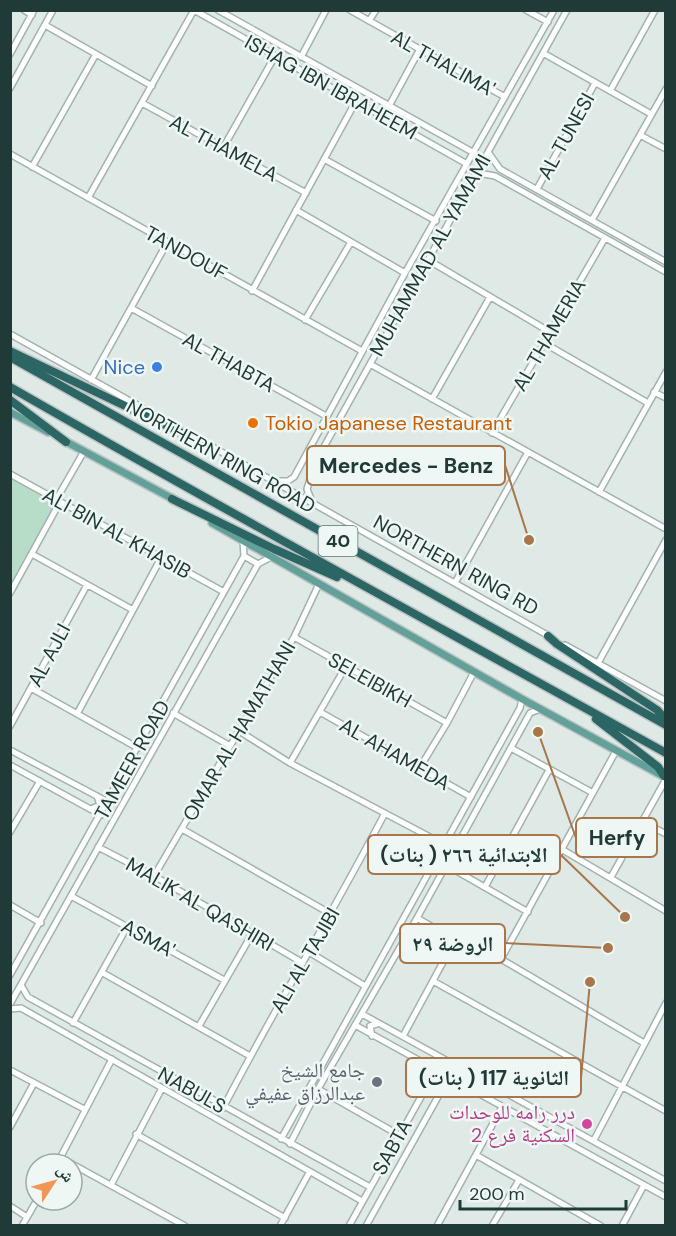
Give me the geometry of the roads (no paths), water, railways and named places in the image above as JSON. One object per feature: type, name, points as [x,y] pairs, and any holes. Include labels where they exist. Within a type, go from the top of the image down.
[{"type":"highway","points":[[10,351],[209,446]]},
{"type":"highway","name":"NORTHERN RING ROAD","points":[[10,357],[666,725]]},
{"type":"highway","name":"40","points":[[10,387],[360,585],[666,753]]},
{"type":"highway","points":[[10,400],[66,442]]},
{"type":"highway","points":[[172,499],[274,549],[360,585]]},
{"type":"highway","points":[[548,636],[556,644],[657,710],[666,720]]},
{"type":"highway","points":[[582,706],[658,767],[665,777]]},
{"type":"main road","points":[[10,412],[172,499],[474,672],[665,777]]},
{"type":"street","points":[[10,54],[33,13],[24,10]]},
{"type":"street","points":[[10,88],[53,10]]},
{"type":"street","points":[[88,198],[194,10]]},
{"type":"street","name":"ISHAG IBN IBRAHEEM","points":[[194,10],[467,164]]},
{"type":"street","name":"ISHAG IBN IBRAHEEM","points":[[218,10],[474,153]]},
{"type":"street","points":[[301,57],[326,10]]},
{"type":"street","name":"AL THALIMA'","points":[[350,10],[505,97]]},
{"type":"street","points":[[369,21],[376,10]]},
{"type":"street","points":[[526,10],[548,22]]},
{"type":"street","name":"MUHAMMAD AL YAMAMI","points":[[272,481],[288,481],[294,477],[405,273],[554,10]]},
{"type":"street","name":"MUHAMMAD AL YAMAMI","points":[[312,503],[307,489],[315,463],[567,10]]},
{"type":"street","points":[[610,91],[655,10]]},
{"type":"street","points":[[45,26],[152,86]]},
{"type":"street","points":[[242,38],[248,27]]},
{"type":"street","points":[[389,106],[420,49]]},
{"type":"street","points":[[543,53],[651,114]]},
{"type":"street","points":[[32,167],[96,54]]},
{"type":"street","points":[[223,147],[275,56]]},
{"type":"street","name":"AL TUNESI","points":[[537,189],[595,83]]},
{"type":"street","points":[[592,220],[666,88]]},
{"type":"street","points":[[252,291],[356,101]]},
{"type":"street","name":"AL THAMELA","points":[[142,104],[306,193]]},
{"type":"street","points":[[640,135],[666,149]]},
{"type":"street","points":[[440,148],[446,137]]},
{"type":"street","points":[[488,152],[496,166],[504,171],[666,262]]},
{"type":"street","name":"TANDOUF","points":[[10,154],[362,351]]},
{"type":"street","points":[[324,159],[436,221]]},
{"type":"street","points":[[501,180],[497,173],[504,171]]},
{"type":"street","points":[[474,177],[490,175],[501,180],[666,272]]},
{"type":"street","points":[[296,210],[405,273]]},
{"type":"street","points":[[430,231],[441,237]]},
{"type":"street","name":"AL THAMERIA","points":[[492,433],[605,238]]},
{"type":"street","points":[[305,320],[351,242]]},
{"type":"street","points":[[91,380],[167,243]]},
{"type":"street","points":[[428,260],[550,332]]},
{"type":"street","points":[[432,399],[490,297]]},
{"type":"street","name":"AL THABTA","points":[[131,308],[327,416]]},
{"type":"street","name":"NORTHERN RING RD","points":[[10,334],[666,701]]},
{"type":"street","points":[[544,343],[648,403]]},
{"type":"street","points":[[370,364],[666,529]]},
{"type":"street","points":[[599,492],[666,372]]},
{"type":"street","points":[[654,392],[666,398]]},
{"type":"street","points":[[455,583],[528,452]]},
{"type":"street","points":[[10,593],[83,453]]},
{"type":"street","points":[[304,457],[310,467],[315,463]]},
{"type":"street","name":"ALI BIN AL KHASIB","points":[[10,474],[224,592]]},
{"type":"street","points":[[598,663],[666,540]]},
{"type":"street","points":[[243,541],[244,556],[258,564]]},
{"type":"street","points":[[32,554],[133,610]]},
{"type":"street","name":"TAMEER ROAD","points":[[10,975],[244,556]]},
{"type":"street","points":[[10,1004],[258,564],[271,557]]},
{"type":"street","points":[[77,714],[161,558]]},
{"type":"street","name":"OMAR AL HAMATHANI","points":[[154,876],[294,637],[319,584]]},
{"type":"street","name":"AL AJLI","points":[[10,726],[87,585]]},
{"type":"street","name":"SELEIBIKH","points":[[294,637],[447,723]]},
{"type":"street","points":[[290,763],[346,666]]},
{"type":"street","points":[[419,769],[474,672]]},
{"type":"street","points":[[31,688],[138,748]]},
{"type":"street","points":[[281,1139],[445,845],[520,708],[522,699]]},
{"type":"street","points":[[520,708],[530,713]]},
{"type":"street","points":[[290,1144],[318,1089],[417,918],[530,713],[540,709]]},
{"type":"street","points":[[173,712],[230,746]]},
{"type":"street","name":"AL AHAMEDA","points":[[320,712],[471,797]]},
{"type":"street","points":[[239,731],[290,763],[445,845]]},
{"type":"street","points":[[511,748],[593,793]]},
{"type":"street","points":[[10,750],[108,802]]},
{"type":"street","points":[[501,959],[616,751]]},
{"type":"street","points":[[10,765],[101,815]]},
{"type":"street","points":[[485,887],[549,770]]},
{"type":"street","points":[[123,776],[134,783]]},
{"type":"street","points":[[611,877],[643,822],[665,777]]},
{"type":"street","points":[[10,832],[40,781]]},
{"type":"street","points":[[118,785],[129,792]]},
{"type":"street","points":[[91,809],[100,805],[97,796]]},
{"type":"street","name":"ALI AL TAJIBI","points":[[223,1108],[250,1056],[332,914],[385,813]]},
{"type":"street","points":[[643,822],[666,834]]},
{"type":"street","points":[[182,829],[332,914]]},
{"type":"street","name":"MALIK AL QASHIRI","points":[[98,847],[154,876],[303,963]]},
{"type":"street","points":[[563,850],[666,911]]},
{"type":"street","points":[[446,865],[528,912]]},
{"type":"street","name":"ASMA'","points":[[71,896],[224,980]]},
{"type":"street","points":[[10,905],[40,923]]},
{"type":"street","points":[[417,918],[454,940],[501,959],[644,1043]]},
{"type":"street","points":[[74,1023],[127,927]]},
{"type":"street","points":[[199,1026],[252,934]]},
{"type":"street","points":[[403,1036],[454,940]]},
{"type":"street","points":[[309,952],[365,986]]},
{"type":"street","points":[[103,973],[250,1056]]},
{"type":"street","points":[[433,981],[666,1111]]},
{"type":"street","points":[[10,1009],[21,1008],[28,997],[21,985]]},
{"type":"street","name":"NABULS","points":[[28,997],[223,1108],[370,1187]]},
{"type":"street","points":[[594,1140],[666,1003]]},
{"type":"street","name":"NABULS","points":[[21,1008],[362,1201]]},
{"type":"street","points":[[362,1014],[666,1181]]},
{"type":"street","points":[[372,1036],[370,1026],[377,1024]]},
{"type":"street","points":[[355,1025],[666,1197]]},
{"type":"street","points":[[64,1152],[84,1109],[112,1059]]},
{"type":"street","points":[[10,1070],[84,1109]]},
{"type":"street","name":"SABTA","points":[[349,1226],[436,1070]]},
{"type":"street","name":"SABTA","points":[[366,1226],[449,1077]]},
{"type":"street","points":[[472,1089],[479,1078]]},
{"type":"street","points":[[480,1094],[486,1082]]},
{"type":"street","points":[[10,1127],[34,1083]]},
{"type":"street","points":[[111,1185],[162,1088]]},
{"type":"street","points":[[318,1089],[399,1135]]},
{"type":"street","points":[[437,1226],[502,1107]]},
{"type":"street","points":[[285,1130],[288,1137],[295,1135]]},
{"type":"street","points":[[136,1134],[285,1218]]},
{"type":"street","points":[[476,1155],[601,1226]]},
{"type":"street","points":[[84,1170],[185,1226]]},
{"type":"street","points":[[280,1226],[309,1173]]},
{"type":"street","points":[[492,1226],[519,1180]]},
{"type":"street","points":[[354,1197],[361,1183]]},
{"type":"street","points":[[622,1226],[644,1185]]},
{"type":"street","points":[[10,1206],[27,1217]]},
{"type":"street","points":[[22,1226],[30,1212]]},
{"type":"place","name":"Nice","points":[[157,367]]},
{"type":"place","name":"Tokio Japanese Restaurant","points":[[253,423]]},
{"type":"place","name":"Mercedes - Benz","points":[[529,540]]},
{"type":"place","name":"Herfy","points":[[538,732]]},
{"type":"place","name":"الابتدائية ٢٦٦ ( بنات)","points":[[625,917]]},
{"type":"place","name":"الروضة ٢٩","points":[[608,948]]},
{"type":"place","name":"الثانوية 117 ( بنات)","points":[[590,982]]},
{"type":"place","name":"جامع الشيخ عبدالرزاق عفيفي","points":[[377,1082]]},
{"type":"place","name":"درر رامه للوحدات السكنية فرع 2","points":[[587,1124]]}]
